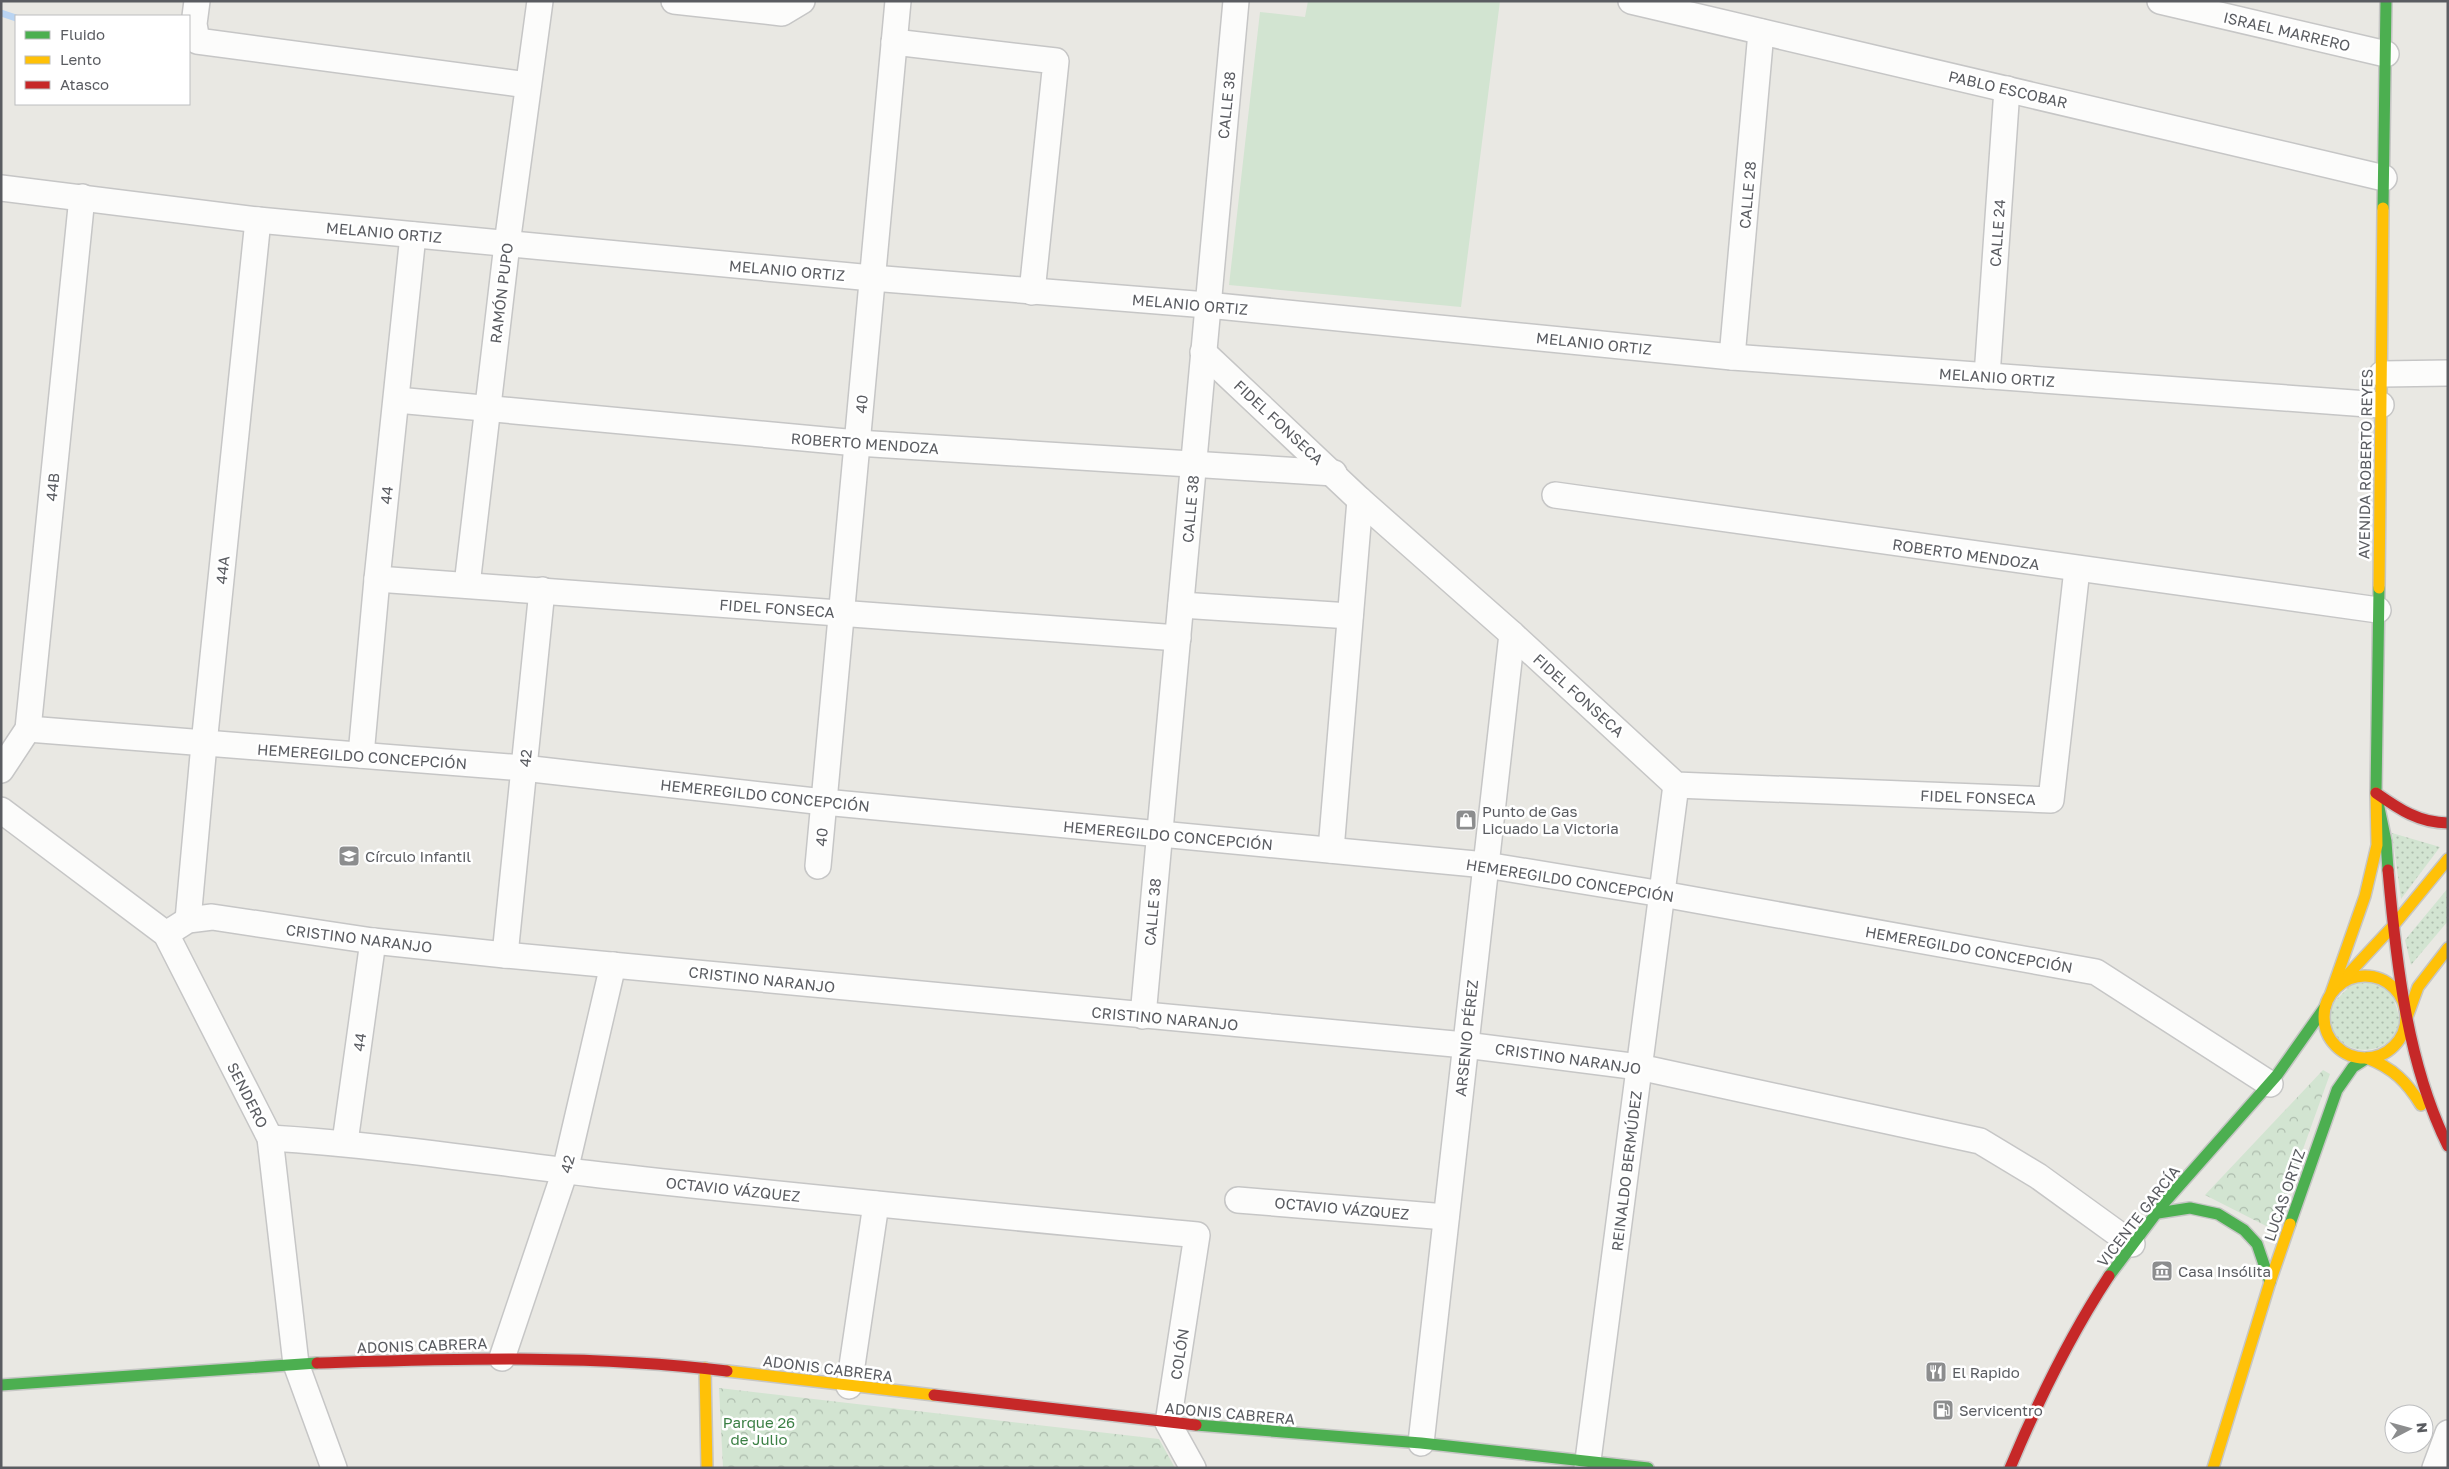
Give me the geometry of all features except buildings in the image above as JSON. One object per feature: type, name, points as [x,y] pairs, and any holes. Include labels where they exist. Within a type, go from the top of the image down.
[{"type":"main road","name":"AVENIDA ROBERTO REYES","points":[[2386,1],[2376,793],[2386,841],[2393,926],[2407,1017]]},
{"type":"main road","points":[[2376,793],[2404,813],[2425,822],[2448,823]]},
{"type":"main road","points":[[2331,993],[2365,896],[2377,845],[2376,793]]},
{"type":"main road","points":[[2331,993],[2393,926],[2448,859]]},
{"type":"main road","points":[[2325,1006],[2326,1031],[2340,1050],[2353,1057],[2367,1058],[2383,1055],[2396,1046],[2404,1033],[2407,1017],[2418,987],[2448,948]]},
{"type":"main road","points":[[2331,993],[2340,984],[2352,977],[2365,975],[2378,977],[2390,983],[2399,992],[2405,1004],[2421,1084],[2439,1131]]},
{"type":"main road","name":"VICENTE GARCÍA","points":[[2010,1468],[2025,1430],[2089,1306],[2132,1244],[2270,1084],[2325,1006],[2331,993]]},
{"type":"main road","points":[[2367,1058],[2387,1065],[2402,1077],[2448,1146]]},
{"type":"main road","name":"LUCAS ORTIZ","points":[[2214,1468],[2270,1282],[2337,1090],[2353,1067],[2367,1058]]},
{"type":"main road","points":[[2158,1213],[2190,1208],[2218,1214],[2244,1230],[2257,1244],[2270,1282]]},
{"type":"main road","name":"ADONIS CABRERA","points":[[6,1381],[296,1364],[502,1358],[609,1360],[705,1368],[1168,1423],[1421,1443],[1587,1464],[1648,1468]]},
{"type":"main road","points":[[705,1368],[707,1468]]},
{"type":"street","points":[[197,1],[194,24],[197,41],[528,85]]},
{"type":"street","name":"RAMÓN PUPO","points":[[467,585],[487,410],[540,1]]},
{"type":"street","points":[[674,1],[782,13],[802,1]]},
{"type":"street","name":"40","points":[[818,866],[898,1]]},
{"type":"street","name":"CALLE 38","points":[[1143,1016],[1236,1]]},
{"type":"street","name":"PABLO ESCOBAR","points":[[1632,1],[2384,178]]},
{"type":"street","name":"ISRAEL MARRERO","points":[[2160,1],[2386,54]]},
{"type":"street","name":"CALLE 28","points":[[1732,357],[1761,32]]},
{"type":"street","points":[[894,42],[1056,61],[1032,292]]},
{"type":"street","name":"CALLE 24","points":[[1987,376],[2007,89]]},
{"type":"street","name":"MELANIO ORTIZ","points":[[1,188],[258,220],[872,278],[1207,305],[1732,357],[2381,405]]},
{"type":"street","name":"44B","points":[[1,770],[28,729],[82,197]]},
{"type":"street","name":"44A","points":[[188,920],[204,744],[258,220]]},
{"type":"street","name":"44","points":[[361,755],[377,579],[413,234]]},
{"type":"street","name":"FIDEL FONSECA","points":[[1203,352],[1334,473],[1360,500],[1512,634],[1676,786],[2051,800],[2078,569]]},
{"type":"street","points":[[2382,374],[2448,374]]},
{"type":"street","name":"ROBERTO MENDOZA","points":[[397,400],[487,410],[857,443],[1334,473]]},
{"type":"street","name":"ROBERTO MENDOZA","points":[[1555,495],[2378,610]]},
{"type":"street","points":[[1331,850],[1360,500]]},
{"type":"street","name":"FIDEL FONSECA","points":[[377,579],[1178,638]]},
{"type":"street","name":"42","points":[[505,956],[542,590]]},
{"type":"street","points":[[1181,605],[1350,616]]},
{"type":"street","name":"ARSENIO PÉREZ","points":[[1421,1443],[1512,634]]},
{"type":"street","name":"HEMEREGILDO CONCEPCIÓN","points":[[28,729],[523,768],[824,802],[1486,865],[1662,894],[2096,972],[2270,1084]]},
{"type":"street","name":"REINALDO BERMÚDEZ","points":[[1587,1464],[1676,786]]},
{"type":"street","name":"SENDERO","points":[[1,810],[166,934],[270,1138],[296,1364],[334,1468]]},
{"type":"street","name":"CRISTINO NARANJO","points":[[166,934],[188,920],[212,917],[373,941],[505,956],[1465,1045],[1639,1067],[1980,1140],[2038,1176],[2132,1244]]},
{"type":"street","name":"44","points":[[345,1142],[373,941]]},
{"type":"street","name":"42","points":[[502,1358],[565,1171],[613,965]]},
{"type":"street","name":"OCTAVIO VÁZQUEZ","points":[[270,1138],[345,1142],[565,1171],[1197,1235]]},
{"type":"street","name":"OCTAVIO VÁZQUEZ","points":[[1238,1200],[1446,1217]]},
{"type":"street","points":[[849,1386],[876,1204]]},
{"type":"street","name":"COLÓN","points":[[1168,1423],[1197,1235]]},
{"type":"street","points":[[1168,1423],[1193,1468]]},
{"type":"street","points":[[2435,1468],[2448,1433]]},
{"type":"green space","points":[[1308,1],[1500,1],[1461,307],[1229,285],[1260,12],[1305,17]]},
{"type":"green space","points":[[2392,833],[2440,847],[2401,899]]},
{"type":"green space","points":[[2448,888],[2448,921],[2411,965],[2405,940]]},
{"type":"green space","points":[[2357,979],[2370,980],[2386,987],[2393,997],[2398,1015],[2399,1022],[2395,1034],[2386,1043],[2375,1049],[2362,1050],[2349,1047],[2339,1039],[2331,1026],[2329,1007]]},
{"type":"green space","points":[[2323,1070],[2330,1074],[2274,1230],[2205,1195]]},
{"type":"green space","name":"Parque 26 de Julio","points":[[719,1388],[1159,1439],[1175,1468],[723,1468]]},
{"type":"waterway","points":[[1,13],[15,18]]},
{"type":"traffic: fast","points":[[2383,208],[2386,1]]},
{"type":"traffic: fast","points":[[2379,588],[2376,793],[2386,841],[2388,870]]},
{"type":"traffic: fast","points":[[2109,1276],[2164,1203],[2277,1075],[2325,1007]]},
{"type":"traffic: fast","points":[[2290,1224],[2337,1090],[2353,1067],[2367,1058]]},
{"type":"traffic: fast","points":[[2158,1213],[2190,1208],[2218,1214],[2244,1230],[2257,1244],[2270,1282]]},
{"type":"traffic: fast","points":[[1,1385],[317,1363]]},
{"type":"traffic: fast","points":[[1196,1425],[1421,1443],[1648,1468]]},
{"type":"traffic: slow","points":[[2379,588],[2383,208]]},
{"type":"traffic: slow","points":[[2331,993],[2365,896],[2377,845],[2376,793]]},
{"type":"traffic: slow","points":[[2340,983],[2393,926],[2448,859]]},
{"type":"traffic: slow","points":[[2407,1017],[2418,987],[2448,948]]},
{"type":"traffic: slow","points":[[2357,976],[2373,976],[2388,983],[2399,994],[2406,1009],[2406,1017],[2403,1033],[2394,1046],[2373,1058],[2357,1058],[2342,1051],[2331,1040],[2324,1025],[2324,1009],[2331,994],[2342,983],[2357,976]]},
{"type":"traffic: slow","points":[[2367,1058],[2392,1071],[2405,1083],[2421,1105]]},
{"type":"traffic: slow","points":[[2213,1468],[2270,1282],[2290,1224]]},
{"type":"traffic: slow","points":[[705,1368],[707,1468]]},
{"type":"traffic: slow","points":[[727,1371],[934,1395]]},
{"type":"traffic: jam","points":[[2376,793],[2401,810],[2419,818],[2448,823]]},
{"type":"traffic: jam","points":[[2388,870],[2400,976],[2413,1047],[2422,1081],[2448,1146]]},
{"type":"traffic: jam","points":[[2010,1468],[2055,1370],[2094,1299],[2109,1276]]},
{"type":"traffic: jam","points":[[317,1363],[522,1359],[624,1362],[727,1371]]},
{"type":"traffic: jam","points":[[934,1395],[1196,1425]]},
{"type":"place","name":"Punto de Gas Licuado La Victoria","points":[[1466,820]]},
{"type":"place","name":"Círculo Infantil","points":[[349,856]]},
{"type":"place","name":"Casa Insólita","points":[[2162,1271]]},
{"type":"place","name":"El Rapido","points":[[1936,1372]]},
{"type":"place","name":"Servicentro","points":[[1943,1410]]}]
